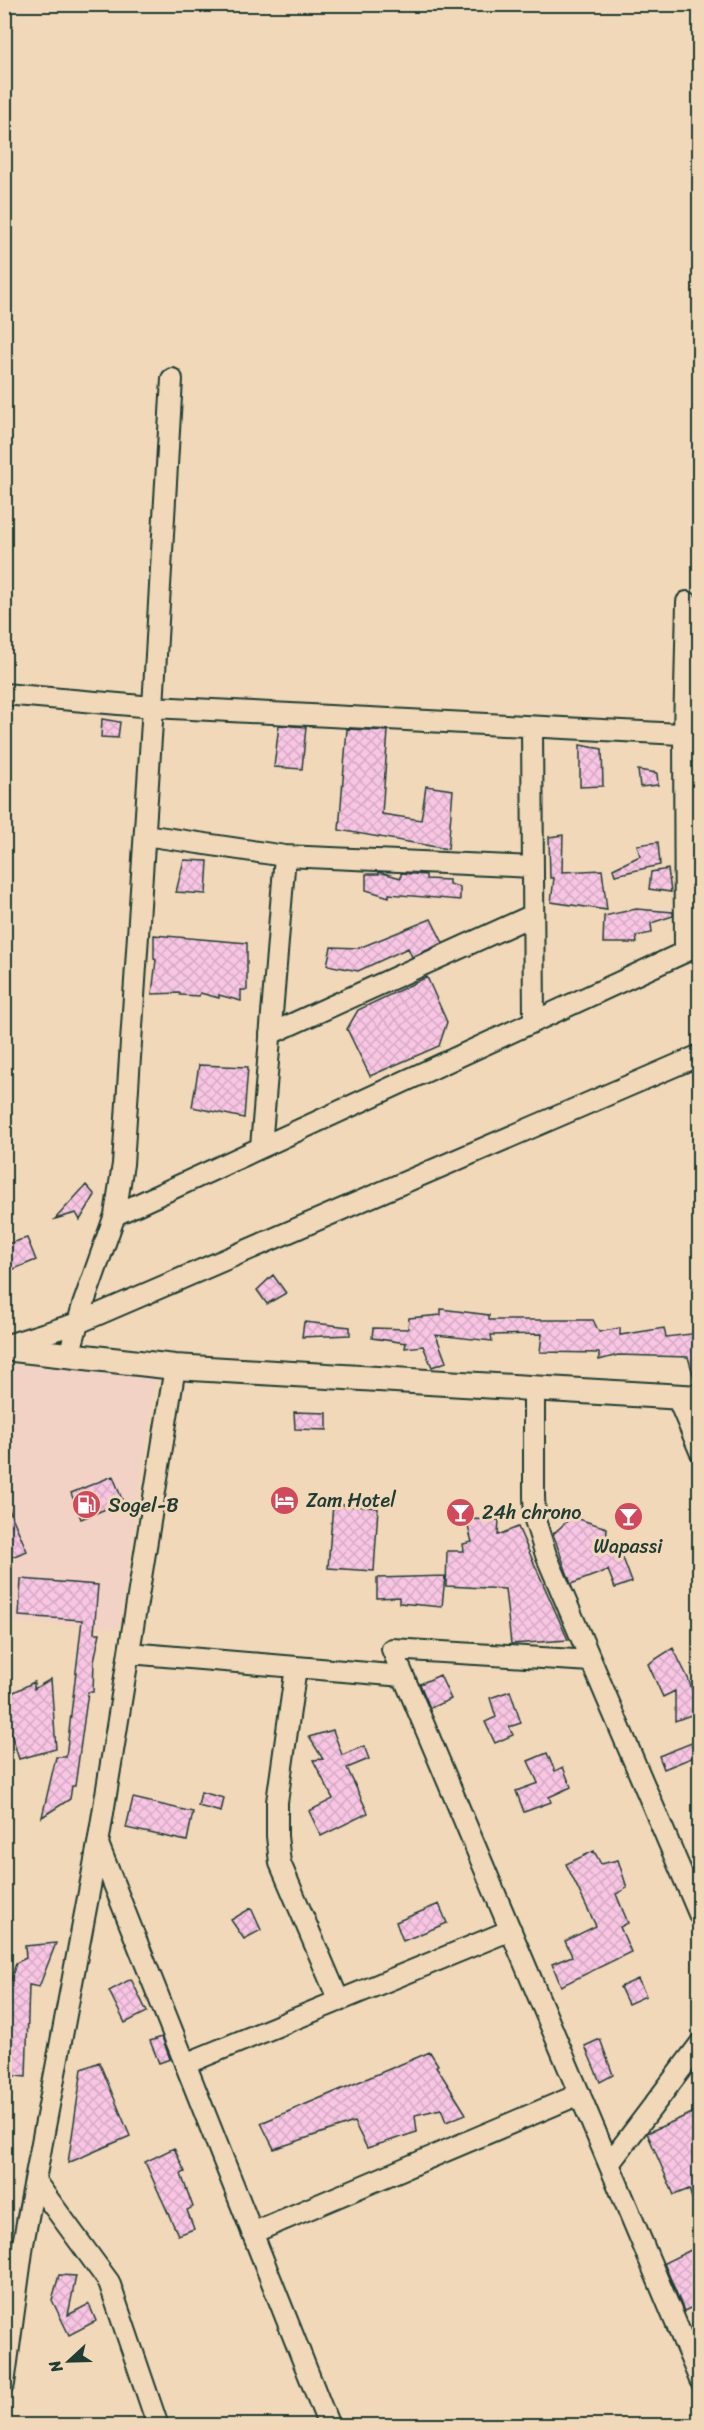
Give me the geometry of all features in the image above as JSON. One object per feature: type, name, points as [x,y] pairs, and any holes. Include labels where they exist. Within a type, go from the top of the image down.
[{"type":"main road","points":[[4,1347],[175,1367],[688,1398]]},
{"type":"street","points":[[69,1355],[115,1215],[123,1164],[172,379]]},
{"type":"street","points":[[115,1215],[692,948],[692,735],[687,602]]},
{"type":"street","points":[[4,694],[153,707],[692,735]]},
{"type":"street","points":[[532,727],[534,1020]]},
{"type":"street","points":[[145,835],[285,856],[533,867]]},
{"type":"street","points":[[261,1147],[285,856]]},
{"type":"street","points":[[270,1034],[533,915]]},
{"type":"street","points":[[4,1347],[78,1323],[699,1055]]},
{"type":"street","points":[[4,2384],[23,2244],[98,1844],[175,1367]]},
{"type":"street","points":[[534,1388],[536,1520],[546,1555],[699,1916]]},
{"type":"street","points":[[688,1398],[699,1451]]},
{"type":"street","points":[[591,1661],[392,1649],[699,2380]]},
{"type":"street","points":[[129,1653],[403,1676]]},
{"type":"street","points":[[296,1667],[277,1802],[280,1863],[339,2001]]},
{"type":"street","points":[[98,1844],[252,2233],[323,2424]]},
{"type":"street","points":[[185,2064],[511,1930]]},
{"type":"street","points":[[609,2163],[699,2044]]},
{"type":"street","points":[[252,2233],[580,2094]]},
{"type":"street","points":[[35,2181],[109,2282],[158,2426]]},
{"type":"shaded area","points":[[4,1364],[156,1378],[119,1629],[5,1621]]},
{"type":"building","points":[[102,719],[120,722],[118,738],[101,737]]},
{"type":"building","points":[[279,725],[306,727],[302,769],[274,767]]},
{"type":"building","points":[[347,729],[388,731],[382,814],[421,820],[426,786],[453,790],[448,849],[339,830]]},
{"type":"building","points":[[580,745],[602,749],[603,786],[580,787]]},
{"type":"building","points":[[638,770],[657,773],[658,785],[640,787]]},
{"type":"building","points":[[563,835],[562,872],[602,870],[607,910],[551,902],[554,878],[550,878],[549,837]]},
{"type":"building","points":[[658,842],[660,865],[615,875],[613,869],[640,856],[637,845]]},
{"type":"building","points":[[184,860],[208,861],[206,894],[176,892]]},
{"type":"building","points":[[668,869],[671,892],[649,889],[651,872]]},
{"type":"building","points":[[379,872],[401,878],[401,873],[426,875],[426,879],[449,880],[449,884],[460,887],[460,900],[389,894],[389,897],[366,890],[366,874],[379,874]]},
{"type":"building","points":[[636,909],[673,912],[673,916],[651,923],[652,933],[636,936],[637,943],[603,943],[604,916]]},
{"type":"building","points":[[431,919],[443,943],[412,957],[408,948],[358,971],[327,965],[331,947],[359,948]]},
{"type":"building","points":[[154,935],[247,943],[247,990],[241,990],[241,1001],[200,993],[199,996],[180,995],[180,993],[152,994],[156,960],[154,959]]},
{"type":"building","points":[[427,977],[447,1022],[439,1046],[370,1076],[347,1029],[358,1010]]},
{"type":"building","points":[[199,1065],[248,1067],[244,1118],[192,1107]]},
{"type":"building","points":[[86,1185],[95,1195],[80,1220],[76,1213],[55,1219]]},
{"type":"building","points":[[27,1238],[36,1260],[4,1273],[4,1245]]},
{"type":"building","points":[[273,1275],[286,1293],[267,1304],[257,1290]]},
{"type":"building","points":[[441,1309],[489,1315],[489,1320],[593,1320],[599,1332],[620,1328],[620,1335],[664,1328],[666,1337],[699,1333],[699,1384],[696,1384],[688,1357],[618,1355],[599,1360],[599,1353],[540,1352],[542,1334],[491,1335],[492,1341],[436,1335],[446,1362],[432,1367],[423,1346],[405,1348],[406,1343],[372,1338],[373,1328],[408,1329],[409,1318],[441,1315]]},
{"type":"building","points":[[304,1322],[350,1327],[350,1335],[302,1337]]},
{"type":"building","points":[[294,1412],[327,1413],[327,1430],[295,1429]]},
{"type":"building","points":[[113,1476],[123,1502],[81,1519],[71,1493]]},
{"type":"building","points":[[4,1498],[27,1551],[4,1560]]},
{"type":"building","points":[[333,1504],[378,1508],[374,1571],[328,1568]]},
{"type":"building","points":[[572,1517],[607,1528],[606,1546],[617,1542],[632,1582],[615,1588],[608,1570],[571,1584],[553,1534]]},
{"type":"building","points":[[466,1519],[499,1520],[498,1535],[518,1527],[568,1640],[511,1644],[505,1589],[446,1586],[447,1551],[464,1551],[463,1544],[472,1542]]},
{"type":"building","points":[[445,1576],[442,1607],[399,1603],[399,1597],[377,1598],[377,1578]]},
{"type":"building","points":[[21,1579],[98,1585],[94,1633],[100,1633],[94,1661],[93,1692],[88,1692],[75,1786],[72,1786],[70,1799],[42,1817],[56,1757],[66,1757],[82,1620],[19,1616]]},
{"type":"building","points":[[673,1648],[688,1678],[699,1710],[699,1712],[675,1721],[675,1691],[663,1697],[648,1664]]},
{"type":"building","points":[[440,1675],[451,1699],[430,1708],[420,1684]]},
{"type":"building","points":[[51,1679],[56,1749],[19,1759],[8,1724],[4,1697],[34,1682],[34,1689]]},
{"type":"building","points":[[510,1691],[521,1723],[509,1727],[513,1735],[495,1743],[485,1722],[496,1717],[490,1698]]},
{"type":"building","points":[[333,1730],[342,1755],[364,1746],[369,1759],[347,1768],[368,1813],[321,1836],[309,1811],[333,1799],[313,1760],[323,1759],[309,1737]]},
{"type":"building","points":[[699,1740],[699,1755],[664,1769],[659,1756]]},
{"type":"building","points":[[547,1753],[555,1771],[563,1767],[571,1787],[549,1797],[551,1802],[524,1812],[516,1791],[538,1783],[528,1761]]},
{"type":"building","points":[[201,1792],[224,1798],[221,1812],[198,1806]]},
{"type":"building","points":[[133,1798],[193,1812],[187,1841],[126,1828]]},
{"type":"building","points":[[594,1851],[601,1864],[618,1860],[627,1888],[616,1894],[628,1923],[620,1927],[631,1952],[561,1986],[552,1964],[572,1956],[565,1941],[596,1926],[566,1864]]},
{"type":"building","points":[[439,1904],[447,1923],[403,1941],[396,1922]]},
{"type":"building","points":[[251,1908],[261,1930],[244,1939],[231,1920]]},
{"type":"building","points":[[56,1943],[39,1987],[29,1985],[26,2077],[4,2075],[4,2002],[16,1963],[26,1958],[25,1946]]},
{"type":"building","points":[[131,1979],[147,2012],[125,2023],[109,1991]]},
{"type":"building","points":[[638,1979],[646,1996],[628,2004],[620,1987]]},
{"type":"building","points":[[162,2037],[170,2059],[159,2063],[150,2041]]},
{"type":"building","points":[[600,2039],[613,2075],[600,2082],[585,2046]]},
{"type":"building","points":[[430,2052],[438,2065],[436,2066],[466,2114],[446,2122],[441,2109],[415,2115],[417,2132],[367,2148],[354,2122],[274,2149],[261,2123]]},
{"type":"building","points":[[99,2062],[130,2136],[68,2163],[82,2069]]},
{"type":"building","points":[[699,2110],[699,2213],[697,2214],[689,2189],[674,2195],[647,2133]]},
{"type":"building","points":[[174,2148],[185,2172],[181,2174],[193,2207],[187,2210],[194,2229],[178,2235],[145,2162]]},
{"type":"building","points":[[699,2246],[699,2304],[684,2311],[664,2263]]},
{"type":"building","points":[[59,2275],[76,2276],[68,2315],[89,2304],[96,2321],[69,2335],[52,2300]]},
{"type":"place","name":"Zam Hotel","points":[[285,1500]]},
{"type":"place","name":"Sogel-B","points":[[87,1505]]},
{"type":"place","name":"24h chrono","points":[[461,1512]]},
{"type":"place","name":"Wapassi","points":[[628,1516]]}]
